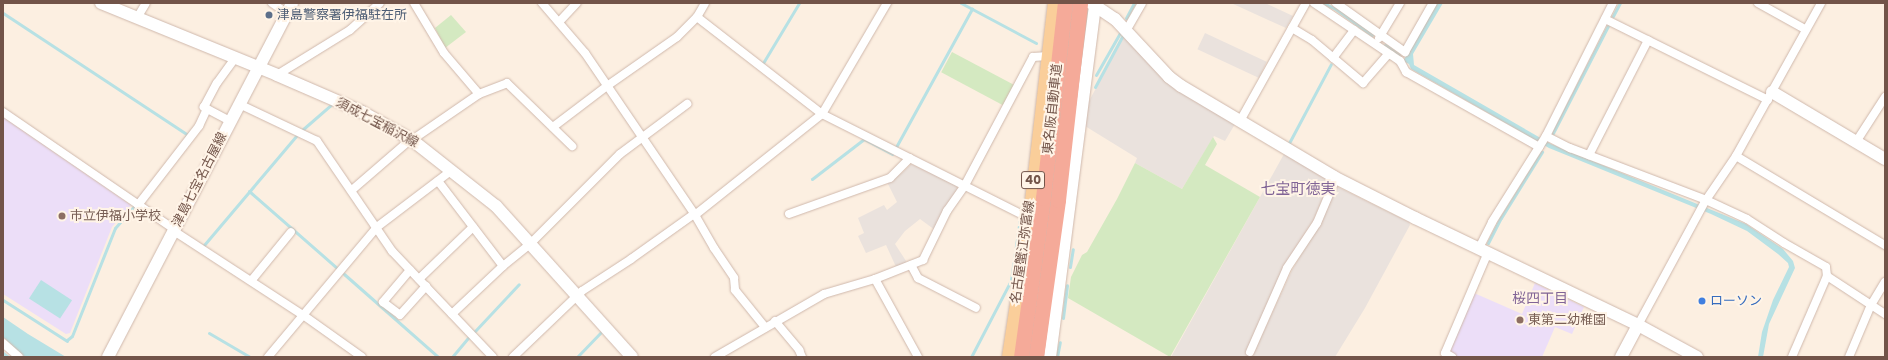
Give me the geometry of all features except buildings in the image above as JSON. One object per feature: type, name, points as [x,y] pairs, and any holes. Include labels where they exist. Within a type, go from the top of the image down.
[{"type":"highway","name":"東名阪自動車道","points":[[1021,357],[1043,198],[1065,3]]},
{"type":"highway","name":"東名阪自動車道","points":[[1036,357],[1058,200],[1090,4]]},
{"type":"main road","name":"名古屋蟹江弥富線","points":[[1008,357],[1029,218],[1054,3]]},
{"type":"street","name":"須成七宝稲沢線","points":[[101,3],[277,75],[362,112],[411,140],[452,170],[496,206],[632,357]]},
{"type":"street","points":[[137,18],[146,3]]},
{"type":"street","points":[[272,3],[290,8]]},
{"type":"street","points":[[277,75],[350,30],[380,3]]},
{"type":"street","points":[[414,3],[444,53],[479,94]]},
{"type":"street","points":[[542,3],[584,53],[607,86],[695,214],[714,248],[734,278],[735,290],[765,327]]},
{"type":"street","points":[[559,22],[577,3]]},
{"type":"street","points":[[553,127],[607,86],[677,37],[697,17],[705,3]]},
{"type":"street","points":[[513,357],[577,296],[695,214],[822,114],[887,3]]},
{"type":"street","points":[[1126,31],[1142,3]]},
{"type":"street","points":[[1240,121],[1306,3]]},
{"type":"street","points":[[1314,3],[1400,62],[1406,72],[1539,147]]},
{"type":"street","points":[[1375,45],[1400,3]]},
{"type":"street","points":[[1400,62],[1404,52],[1434,3]]},
{"type":"street","points":[[1452,357],[1445,353],[1492,222],[1546,136],[1613,3]]},
{"type":"street","points":[[1758,3],[1805,29]]},
{"type":"street","points":[[1621,357],[1706,200],[1736,156],[1770,96],[1805,29],[1821,3]]},
{"type":"street","points":[[1050,357],[1090,4],[1115,20],[1169,77],[1181,86],[1336,178],[1638,325],[1697,357]]},
{"type":"street","points":[[1341,4],[1404,52]]},
{"type":"street","name":"津島七宝名古屋線","points":[[108,357],[290,8]]},
{"type":"street","points":[[697,17],[822,114],[1029,218]]},
{"type":"street","points":[[1605,19],[1770,96],[1885,159]]},
{"type":"street","points":[[1292,28],[1312,40],[1363,83],[1388,54]]},
{"type":"street","points":[[1333,58],[1354,30]]},
{"type":"street","points":[[1589,155],[1648,40]]},
{"type":"street","points":[[718,356],[775,321],[824,294],[875,279],[923,260],[947,211],[965,185],[1033,57],[1048,56]]},
{"type":"street","points":[[230,121],[204,107],[217,83],[235,58]]},
{"type":"street","points":[[352,190],[411,140],[479,94],[507,83],[572,146]]},
{"type":"street","points":[[1856,142],[1885,97]]},
{"type":"street","points":[[239,104],[317,141],[352,190],[392,251],[493,357]]},
{"type":"street","points":[[452,314],[503,266],[530,244],[604,169],[687,104]]},
{"type":"street","points":[[138,205],[199,126],[207,109]]},
{"type":"street","points":[[3,112],[174,230],[303,315],[362,357]]},
{"type":"street","points":[[1546,136],[1552,140],[1589,155],[1706,200],[1748,219],[1784,244],[1826,267],[1827,276],[1792,357]]},
{"type":"street","points":[[1736,156],[1885,245]]},
{"type":"street","points":[[789,214],[890,178],[910,158]]},
{"type":"street","points":[[268,357],[377,227],[452,170]]},
{"type":"street","points":[[1250,352],[1287,268],[1317,223],[1336,178]]},
{"type":"street","points":[[438,181],[503,266]]},
{"type":"street","points":[[419,279],[473,227]]},
{"type":"street","points":[[251,281],[291,232]]},
{"type":"street","points":[[911,265],[918,278],[976,308]]},
{"type":"street","points":[[410,270],[384,302],[400,316],[426,286]]},
{"type":"street","points":[[1827,276],[1885,314]]},
{"type":"street","points":[[875,279],[918,357]]},
{"type":"street","points":[[1849,357],[1871,305],[1885,282]]},
{"type":"street","points":[[775,321],[799,350],[802,357]]},
{"type":"street","points":[[3,343],[19,357]]},
{"type":"shaded area","points":[[1231,3],[1265,3],[1293,16],[1286,28]]},
{"type":"shaded area","points":[[1205,33],[1267,62],[1259,78],[1197,49]]},
{"type":"shaded area","points":[[1124,35],[1235,124],[1225,141],[1214,136],[1182,189],[1135,163],[1137,158],[1085,126],[1086,107]]},
{"type":"shaded area","name":"市立伊福小学校","points":[[3,117],[131,205],[112,227],[70,333],[66,334],[3,294]]},
{"type":"shaded area","points":[[1284,154],[1328,179],[1329,183],[1314,219],[1285,266],[1246,353],[1252,357],[1171,357]]},
{"type":"shaded area","points":[[911,164],[956,185],[958,189],[935,230],[920,219],[905,231],[895,244],[908,264],[897,269],[886,245],[866,253],[858,236],[864,233],[858,218],[884,205],[887,210],[897,202],[887,182],[902,173]]},
{"type":"shaded area","points":[[1338,187],[1409,222],[1410,225],[1365,308],[1335,357],[1252,357],[1292,270],[1323,218],[1334,189]]},
{"type":"shaded area","name":"東第二幼稚園","points":[[1535,283],[1584,307],[1572,334],[1555,327],[1542,357],[1458,357],[1449,351],[1474,293],[1522,314]]},
{"type":"green space","points":[[451,15],[466,32],[445,48],[435,28]]},
{"type":"green space","points":[[952,52],[1014,85],[1003,105],[941,72]]},
{"type":"green space","points":[[1213,137],[1217,144],[1205,165],[1260,197],[1170,357],[1068,298],[1071,277],[1082,255],[1087,252],[1117,199],[1135,163],[1182,189]]},
{"type":"water","points":[[1437,3],[1443,3],[1413,54],[1414,65],[1551,144],[1746,224],[1783,249],[1793,261],[1795,268],[1769,324],[1763,357],[1758,357],[1762,332],[1773,300],[1789,267],[1788,263],[1747,231],[1711,214],[1549,148],[1411,69],[1409,64],[1403,61]]},
{"type":"water","points":[[41,280],[72,300],[60,319],[29,298]]},
{"type":"water","points":[[3,317],[66,357],[23,356],[3,337]]},
{"type":"waterway","points":[[763,63],[799,3]]},
{"type":"waterway","points":[[961,3],[1036,43]]},
{"type":"waterway","points":[[1126,18],[1134,3]]},
{"type":"waterway","points":[[1324,3],[1337,10],[1372,35]]},
{"type":"waterway","points":[[1613,16],[1620,3]]},
{"type":"waterway","points":[[896,147],[972,9]]},
{"type":"waterway","points":[[3,13],[188,135],[186,137]]},
{"type":"waterway","points":[[1553,133],[1608,26]]},
{"type":"waterway","points":[[1096,75],[1120,33]]},
{"type":"waterway","points":[[1095,87],[1123,35]]},
{"type":"waterway","points":[[1385,45],[1399,55]]},
{"type":"waterway","points":[[1289,143],[1331,64]]},
{"type":"waterway","points":[[302,130],[331,105]]},
{"type":"waterway","points":[[204,245],[296,136]]},
{"type":"waterway","points":[[812,179],[864,139],[892,154]]},
{"type":"waterway","points":[[1488,243],[1501,218],[1542,152]]},
{"type":"waterway","points":[[249,191],[337,268]]},
{"type":"waterway","points":[[67,340],[72,336],[115,228],[133,207]]},
{"type":"waterway","points":[[971,357],[1011,280],[1020,218]]},
{"type":"waterway","points":[[1070,267],[1073,249]]},
{"type":"waterway","points":[[344,274],[438,357]]},
{"type":"waterway","points":[[475,331],[519,284]]},
{"type":"waterway","points":[[1063,318],[1067,285]]},
{"type":"waterway","points":[[3,300],[67,341]]},
{"type":"waterway","points":[[577,357],[601,332]]},
{"type":"waterway","points":[[209,333],[250,357]]},
{"type":"waterway","points":[[452,357],[469,337]]},
{"type":"waterway","points":[[1057,357],[1060,342]]},
{"type":"waterway","points":[[3,353],[8,357]]},
{"type":"place","name":"津島警察署伊福駐在所","points":[[269,15]]},
{"type":"place","name":"市立伊福小学校","points":[[62,216]]},
{"type":"place","name":"ローソン","points":[[1702,301]]},
{"type":"place","name":"東第二幼稚園","points":[[1520,320]]},
{"type":"district","name":"七宝町徳実","points":[[1298,189]]},
{"type":"district","name":"桜四丁目","points":[[1540,298]]}]
